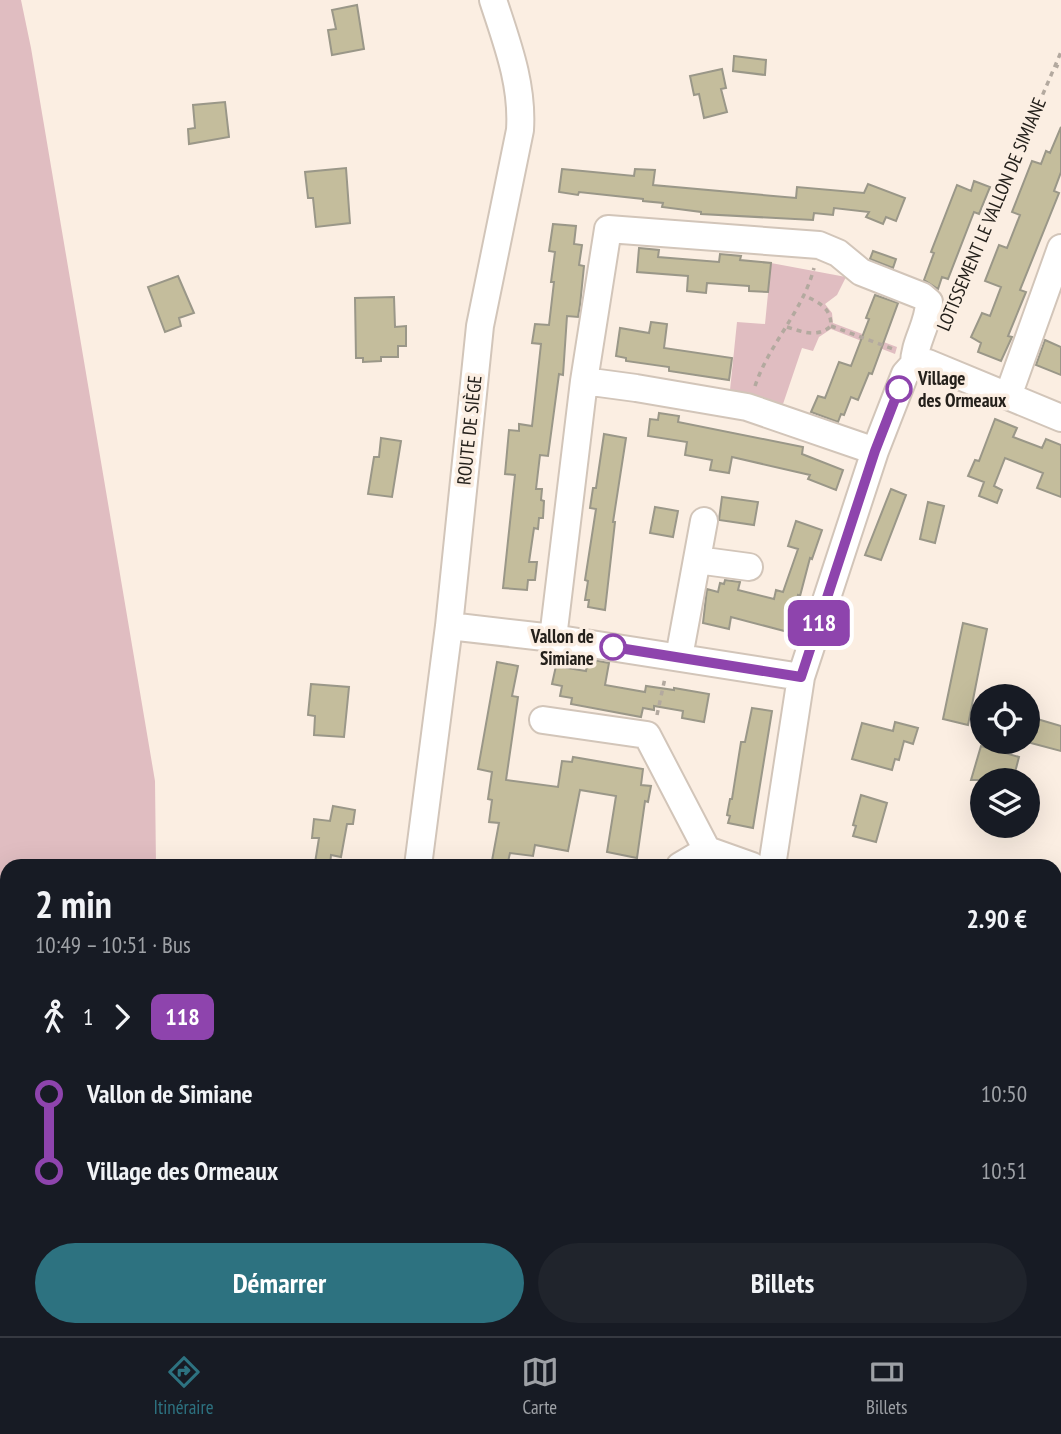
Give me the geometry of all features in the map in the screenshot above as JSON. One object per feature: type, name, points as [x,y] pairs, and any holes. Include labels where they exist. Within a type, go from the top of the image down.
[{"type":"street","name":"ROUTE DE SIÈGE","points":[[419,859],[450,626],[480,326],[521,120],[517,76],[493,0]]},
{"type":"street","name":"LOTISSEMENT LE VALLON DE SIMIANE","points":[[553,638],[584,381],[608,229],[819,246],[838,253],[861,272],[922,296],[929,302],[929,312],[916,346],[915,364]]},
{"type":"street","points":[[1008,396],[1061,248]]},
{"type":"street","points":[[773,859],[801,677],[875,451],[905,374],[915,364],[928,363],[1061,418]]},
{"type":"street","points":[[584,381],[747,407],[875,451]]},
{"type":"street","points":[[674,656],[704,521]]},
{"type":"street","points":[[697,560],[749,567]]},
{"type":"street","points":[[450,626],[553,638],[801,677]]},
{"type":"street","points":[[543,720],[647,735],[707,850],[732,859]]},
{"type":"street","points":[[692,859],[707,850]]},
{"type":"path","name":"LOTISSEMENT LE VALLON DE SIMIANE","points":[[949,313],[1061,52]]},
{"type":"path","points":[[1054,65],[1061,68]]},
{"type":"path","points":[[747,407],[765,360],[804,295],[819,246]]},
{"type":"path","points":[[786,327],[809,333],[823,333],[831,326],[831,315],[825,306],[804,295]]},
{"type":"path","points":[[831,326],[903,353],[915,364]]},
{"type":"path","points":[[647,735],[654,730],[674,656]]},
{"type":"shaded area","points":[[0,0],[21,0],[155,781],[156,859],[0,859]]},
{"type":"shaded area","points":[[771,263],[846,277],[837,295],[825,304],[832,313],[833,323],[897,347],[895,354],[831,329],[819,337],[813,351],[802,348],[783,404],[730,390],[737,322],[765,324]]},
{"type":"building","points":[[357,5],[364,49],[332,55],[328,30],[336,29],[332,10]]},
{"type":"building","points":[[734,56],[766,60],[765,75],[733,71]]},
{"type":"building","points":[[722,69],[726,88],[721,89],[727,112],[704,118],[699,94],[694,95],[690,76]]},
{"type":"building","points":[[225,102],[229,137],[189,144],[188,129],[195,128],[193,105]]},
{"type":"building","points":[[1061,127],[1061,172],[1054,191],[1059,193],[1020,290],[1026,292],[1008,336],[1012,337],[1001,361],[978,352],[981,343],[971,337],[982,313],[990,316],[1001,287],[985,281],[999,245],[1007,248],[1020,215],[1012,212],[1032,161],[1041,164],[1046,151],[1050,153]]},
{"type":"building","points":[[346,168],[350,223],[316,227],[313,198],[308,198],[305,172]]},
{"type":"building","points":[[562,169],[634,176],[635,169],[655,170],[653,185],[796,198],[797,187],[864,193],[868,184],[905,198],[896,221],[886,217],[883,224],[866,217],[869,212],[834,208],[833,215],[814,213],[813,220],[701,214],[662,207],[663,203],[643,199],[559,192]]},
{"type":"building","points":[[974,181],[990,187],[979,214],[974,212],[948,279],[942,277],[938,289],[924,280],[934,253],[931,252],[957,185],[971,191]]},
{"type":"building","points":[[553,224],[576,226],[574,244],[582,245],[579,265],[584,266],[580,305],[578,317],[567,316],[563,375],[559,374],[548,456],[540,455],[536,489],[542,489],[543,518],[539,518],[538,529],[534,528],[529,562],[537,562],[535,580],[528,580],[527,590],[503,588],[515,475],[505,474],[509,430],[519,431],[519,424],[532,426],[541,344],[532,343],[535,324],[549,325],[554,282],[551,282],[555,252],[549,251]]},
{"type":"building","points":[[639,248],[659,250],[658,257],[719,262],[720,254],[741,256],[740,260],[771,263],[768,292],[749,291],[749,286],[707,283],[706,293],[687,291],[688,276],[637,272]]},
{"type":"building","points":[[873,251],[896,259],[893,268],[870,259]]},
{"type":"building","points":[[178,276],[194,313],[179,318],[181,326],[165,332],[148,287]]},
{"type":"building","points":[[875,295],[898,303],[872,374],[869,373],[858,400],[851,397],[838,422],[811,412],[818,396],[825,398],[839,362],[851,366]]},
{"type":"building","points":[[394,297],[395,327],[406,326],[406,346],[398,346],[398,357],[381,357],[381,361],[363,362],[363,358],[356,358],[355,298]]},
{"type":"building","points":[[651,322],[667,324],[664,348],[732,358],[729,380],[669,371],[669,367],[626,361],[626,358],[616,356],[620,328],[649,333]]},
{"type":"building","points":[[1045,340],[1061,347],[1061,375],[1036,365]]},
{"type":"building","points":[[659,413],[679,416],[678,422],[803,447],[802,454],[843,470],[836,490],[808,479],[810,475],[732,457],[729,473],[710,470],[712,460],[685,455],[687,442],[648,436],[650,419],[658,420]]},
{"type":"building","points":[[995,419],[1017,428],[1013,437],[1042,448],[1046,439],[1061,445],[1061,497],[1037,488],[1043,473],[1005,458],[994,486],[1002,490],[997,503],[979,496],[984,482],[968,476],[975,460],[979,461]]},
{"type":"building","points":[[604,434],[626,438],[613,522],[605,610],[588,607],[589,600],[585,600],[588,581],[585,580],[596,509],[590,508],[593,488],[596,488]]},
{"type":"building","points":[[381,438],[401,441],[392,497],[368,494],[374,457],[379,457]]},
{"type":"building","points":[[891,489],[906,495],[881,560],[865,555]]},
{"type":"building","points":[[722,497],[758,502],[754,525],[719,520]]},
{"type":"building","points":[[928,502],[944,506],[935,543],[920,539]]},
{"type":"building","points":[[655,507],[678,511],[673,537],[650,533]]},
{"type":"building","points":[[796,521],[822,530],[812,559],[810,558],[788,632],[731,617],[729,629],[703,623],[707,589],[718,592],[720,583],[724,584],[725,580],[740,582],[738,590],[774,599],[776,590],[783,592],[798,549],[788,546]]},
{"type":"building","points":[[963,623],[987,629],[976,684],[970,684],[968,725],[943,719]]},
{"type":"building","points":[[588,659],[609,663],[605,685],[645,692],[646,686],[709,694],[704,722],[682,718],[683,711],[654,706],[654,710],[643,708],[641,717],[571,704],[572,698],[560,696],[562,686],[552,684],[556,666],[586,671]]},
{"type":"building","points":[[497,662],[518,666],[512,696],[518,697],[506,780],[558,787],[562,761],[572,762],[573,757],[643,769],[641,785],[651,786],[648,802],[645,801],[637,858],[607,852],[616,796],[580,790],[568,851],[535,845],[533,856],[510,853],[509,859],[492,859],[499,823],[489,822],[492,800],[488,799],[492,772],[478,769]]},
{"type":"building","points":[[311,684],[349,687],[344,737],[314,735],[315,716],[308,715]]},
{"type":"building","points":[[752,708],[772,711],[753,828],[728,823],[730,816],[727,815],[741,742],[745,742]]},
{"type":"building","points":[[1040,720],[1061,726],[1061,751],[1040,745]]},
{"type":"building","points":[[895,722],[918,728],[913,744],[904,741],[899,760],[895,759],[892,770],[852,759],[862,723],[893,731]]},
{"type":"building","points":[[979,754],[1009,754],[1019,757],[1016,768],[975,768]]},
{"type":"building","points":[[861,795],[887,803],[876,842],[853,836],[856,826],[853,825]]},
{"type":"building","points":[[333,806],[355,810],[353,824],[347,824],[341,857],[331,855],[331,859],[316,859],[319,838],[312,838],[314,819],[330,821]]},
{"type":"bus line","name":"118","points":[[613,647],[801,677],[875,451],[899,389]]},
{"type":"place","name":"Village des Ormeaux","points":[[899,389]]},
{"type":"place","name":"Vallon de Simiane","points":[[613,647]]}]
